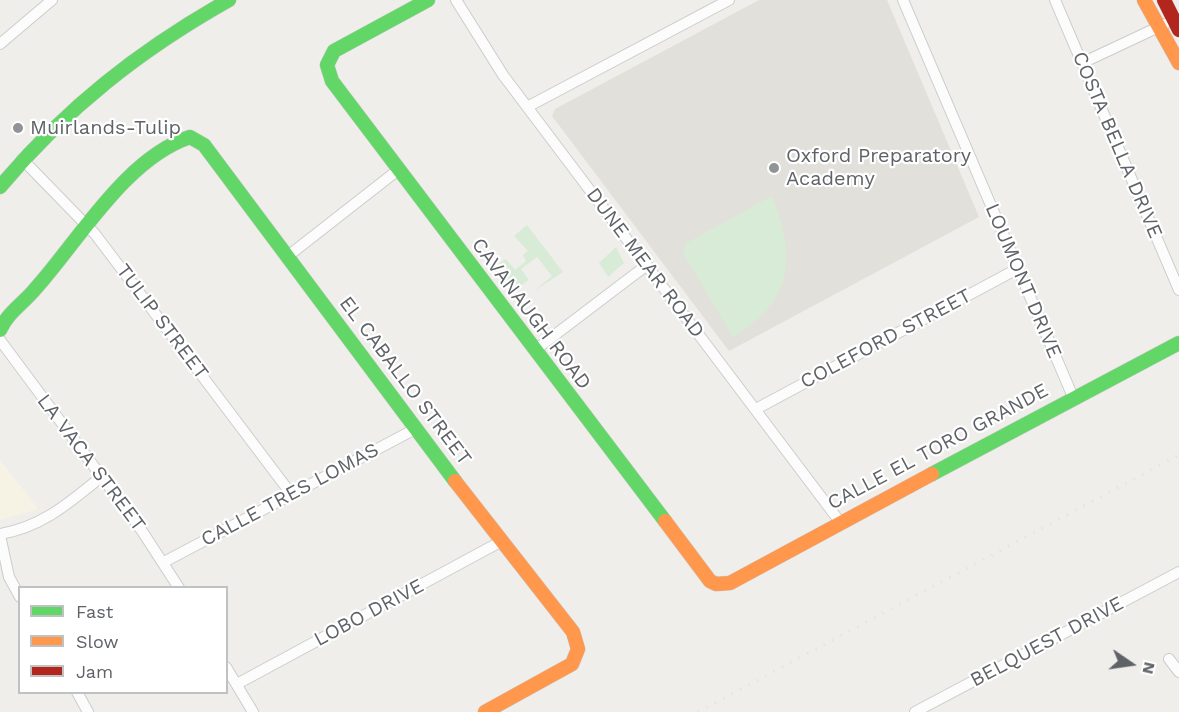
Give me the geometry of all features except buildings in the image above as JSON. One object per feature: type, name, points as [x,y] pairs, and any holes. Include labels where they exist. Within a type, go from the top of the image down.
[{"type":"street","points":[[0,44],[52,0]]},
{"type":"street","points":[[0,187],[22,159],[109,75],[183,24],[229,0]]},
{"type":"street","name":"CAVANAUGH ROAD","points":[[428,0],[341,46],[328,60],[327,71],[398,170],[705,577],[716,584]]},
{"type":"street","name":"DUNE MEAR ROAD","points":[[456,0],[489,55],[840,522]]},
{"type":"street","points":[[529,106],[729,0]]},
{"type":"street","name":"LOUMONT DRIVE","points":[[903,0],[1073,397]]},
{"type":"street","name":"COSTA BELLA DRIVE","points":[[1055,0],[1179,290]]},
{"type":"street","points":[[1144,0],[1157,28],[1179,63]]},
{"type":"street","points":[[1082,63],[1157,28],[1176,25],[1164,0]]},
{"type":"street","name":"EL CABALLO STREET","points":[[87,225],[170,143],[190,137],[204,145],[500,542],[573,632],[578,643],[579,655],[572,664],[485,712]]},
{"type":"street","name":"TULIP STREET","points":[[22,159],[87,225],[292,495]]},
{"type":"street","points":[[288,256],[398,170]]},
{"type":"street","points":[[0,330],[6,319],[30,295],[87,225]]},
{"type":"street","points":[[535,350],[647,265]]},
{"type":"street","name":"COLEFORD STREET","points":[[756,409],[1017,269]]},
{"type":"street","name":"LA VACA STREET","points":[[0,340],[164,562],[178,586]]},
{"type":"street","name":"CALLE EL TORO GRANDE","points":[[716,584],[730,583],[1073,397],[1179,343]]},
{"type":"street","name":"CALLE TRES LOMAS","points":[[164,562],[417,428]]},
{"type":"street","points":[[18,594],[9,578],[0,535],[21,531],[48,518],[101,477]]},
{"type":"street","name":"LOBO DRIVE","points":[[237,684],[500,542]]},
{"type":"street","name":"BELQUEST DRIVE","points":[[921,711],[1179,572]]},
{"type":"street","points":[[1169,658],[1179,672]]},
{"type":"street","points":[[228,670],[253,712]]},
{"type":"street","points":[[78,694],[88,712]]},
{"type":"shaded area","name":"Oxford Preparatory Academy","points":[[759,0],[887,0],[979,217],[729,351],[552,116],[555,109]]},
{"type":"shaded area","points":[[0,460],[38,509],[0,520]]},
{"type":"green space","points":[[772,196],[785,239],[784,276],[778,293],[768,308],[753,323],[733,337],[683,253],[685,244]]},
{"type":"green space","points":[[527,225],[563,272],[534,291],[552,276],[537,257],[521,269],[529,280],[510,293],[492,269],[506,259],[515,270],[526,261],[523,255],[528,251],[514,236]]},
{"type":"green space","points":[[616,247],[624,263],[608,277],[599,263]]},
{"type":"railway","points":[[698,712],[1179,455]]},
{"type":"traffic: fast","points":[[0,187],[51,132],[106,83],[165,39],[229,0]]},
{"type":"traffic: fast","points":[[428,0],[334,51],[327,65],[332,81],[665,521]]},
{"type":"traffic: fast","points":[[0,330],[7,318],[36,288],[124,181],[167,148],[190,137],[204,145],[455,481]]},
{"type":"traffic: fast","points":[[932,474],[1179,343]]},
{"type":"traffic: slow","points":[[1144,0],[1179,63]]},
{"type":"traffic: slow","points":[[665,521],[710,581],[716,584],[730,583],[932,474]]},
{"type":"traffic: slow","points":[[455,481],[573,632],[578,649],[572,664],[485,712]]},
{"type":"traffic: jam","points":[[1164,0],[1179,30]]},
{"type":"place","name":"Muirlands-Tulip","points":[[18,128]]},
{"type":"place","name":"Oxford Preparatory Academy","points":[[774,168]]}]
